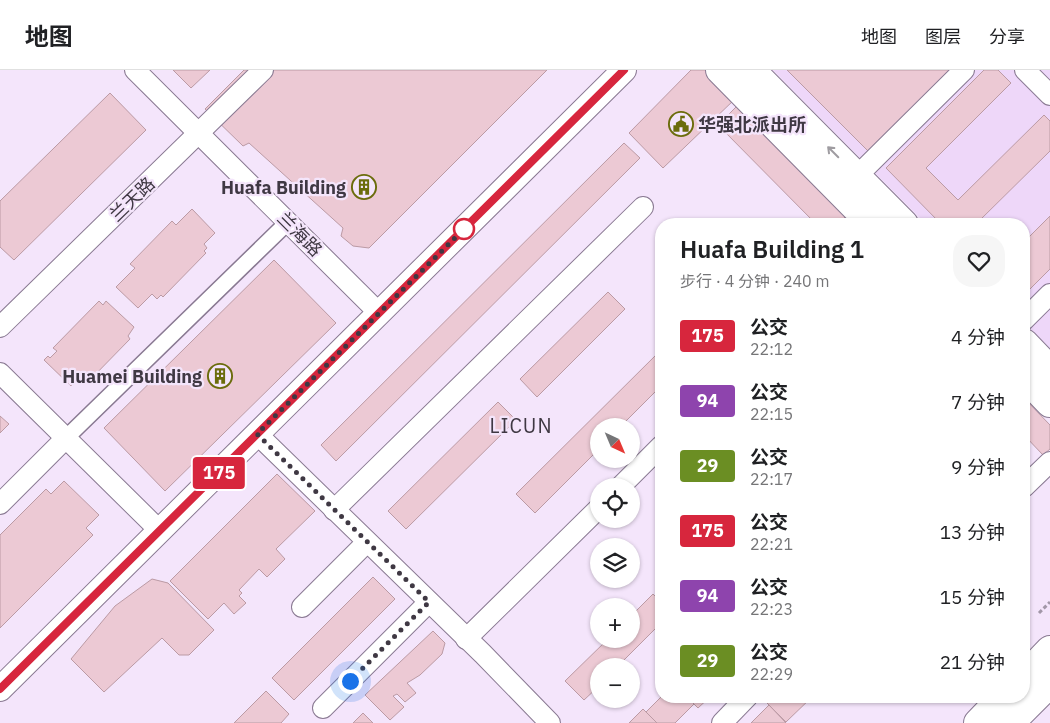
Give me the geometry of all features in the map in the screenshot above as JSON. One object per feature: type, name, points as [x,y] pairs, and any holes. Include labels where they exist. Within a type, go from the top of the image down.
[{"type":"main road","points":[[720,70],[866,218]]},
{"type":"main road","points":[[751,70],[898,218]]},
{"type":"main road","points":[[1030,349],[1050,370]]},
{"type":"main road","points":[[1030,382],[1050,403]]},
{"type":"main road","points":[[1030,671],[1050,650]]},
{"type":"main road","points":[[1010,723],[1050,683]]},
{"type":"main road","points":[[978,723],[997,703]]},
{"type":"street","name":"兰海路","points":[[135,70],[379,313]]},
{"type":"street","name":"兰天路","points":[[0,327],[263,70]]},
{"type":"street","points":[[0,689],[624,70]]},
{"type":"street","points":[[857,176],[964,70]]},
{"type":"street","points":[[1025,70],[1050,95]]},
{"type":"street","points":[[334,510],[642,207]]},
{"type":"street","points":[[0,504],[288,222]]},
{"type":"street","points":[[1030,314],[1050,294]]},
{"type":"street","points":[[0,373],[160,531]]},
{"type":"street","points":[[257,434],[550,723]]},
{"type":"street","points":[[629,478],[655,452]]},
{"type":"street","points":[[1030,481],[1050,462]]},
{"type":"street","points":[[466,639],[590,517]]},
{"type":"street","points":[[302,607],[367,542]]},
{"type":"street","points":[[323,708],[429,602]]},
{"type":"street","points":[[722,723],[741,703]]},
{"type":"path","points":[[1039,613],[1050,602]]},
{"type":"shaded area","points":[[773,70],[1050,70],[1050,348],[1030,328],[1030,218],[920,218]]},
{"type":"building","points":[[173,70],[210,70],[191,88]]},
{"type":"building","name":"Huafa Building","points":[[244,70],[547,70],[369,248],[353,246],[341,236],[343,228],[249,143],[243,146],[205,109]]},
{"type":"building","points":[[691,70],[707,70],[735,99],[663,168],[629,133]]},
{"type":"building","points":[[787,70],[960,70],[872,155]]},
{"type":"building","points":[[984,70],[998,70],[1011,83],[926,168],[958,200],[1044,115],[1050,121],[1050,151],[982,218],[935,218],[886,168]]},
{"type":"building","points":[[110,93],[146,130],[14,260],[0,247],[0,201]]},
{"type":"building","points":[[738,105],[847,215],[844,218],[810,218],[718,125]]},
{"type":"building","points":[[624,143],[640,158],[336,461],[321,445]]},
{"type":"building","points":[[192,209],[215,233],[204,244],[207,248],[204,251],[206,253],[163,297],[161,295],[157,299],[152,294],[138,308],[116,287],[135,268],[130,264],[172,221],[176,225]]},
{"type":"building","points":[[1050,216],[1050,269],[1030,289],[1030,236]]},
{"type":"building","name":"Huamei Building","points":[[274,260],[336,323],[165,491],[104,428]]},
{"type":"building","points":[[608,292],[625,309],[537,397],[520,379]]},
{"type":"building","points":[[99,301],[103,305],[106,301],[134,327],[128,336],[130,339],[87,383],[85,381],[81,385],[76,380],[71,386],[44,360],[48,356],[50,358],[57,351],[53,348]]},
{"type":"building","points":[[655,356],[655,392],[629,418],[593,418]]},
{"type":"building","points":[[498,402],[516,420],[406,529],[388,511]]},
{"type":"building","points":[[1030,404],[1050,425],[1050,449],[1043,455],[1030,441]]},
{"type":"building","points":[[0,416],[9,424],[0,433]]},
{"type":"building","points":[[590,421],[590,458],[535,513],[516,494]]},
{"type":"building","points":[[277,474],[315,511],[276,549],[285,559],[267,577],[259,569],[239,590],[242,593],[239,596],[246,603],[234,614],[224,603],[208,619],[170,581]]},
{"type":"building","points":[[64,481],[99,515],[86,528],[93,535],[0,628],[0,535],[46,489],[51,494]]},
{"type":"building","points":[[373,577],[395,599],[294,700],[272,678]]},
{"type":"building","points":[[152,579],[168,583],[214,630],[189,655],[179,655],[162,638],[104,692],[71,659],[115,606]]},
{"type":"building","points":[[653,594],[655,596],[655,629],[640,644],[640,607]]},
{"type":"building","points":[[433,631],[445,643],[442,654],[420,675],[407,683],[416,693],[405,702],[397,694],[393,696],[404,707],[390,720],[365,695]]},
{"type":"building","points":[[599,648],[636,648],[626,658],[590,658],[590,694],[584,700],[565,681]]},
{"type":"building","points":[[266,691],[289,714],[281,723],[234,723]]},
{"type":"building","points":[[655,703],[694,704],[675,723],[657,723],[646,712]]},
{"type":"building","points":[[693,703],[703,703],[698,708]]},
{"type":"building","points":[[767,703],[806,703],[786,722]]},
{"type":"building","points":[[769,705],[786,723],[751,723]]},
{"type":"building","points":[[643,709],[657,723],[629,723]]},
{"type":"building","points":[[363,713],[373,723],[353,723]]},
{"type":"bus line","name":"175","points":[[0,689],[624,70]]},
{"type":"place","name":"华强北派出所","points":[[681,124]]},
{"type":"place","name":"Huafa Building","points":[[364,187]]},
{"type":"place","name":"Huamei Building","points":[[220,376]]},
{"type":"district","name":"LICUN","points":[[521,425]]},
{"type":"route","points":[[350,681],[429,602],[257,434],[464,229]]}]
